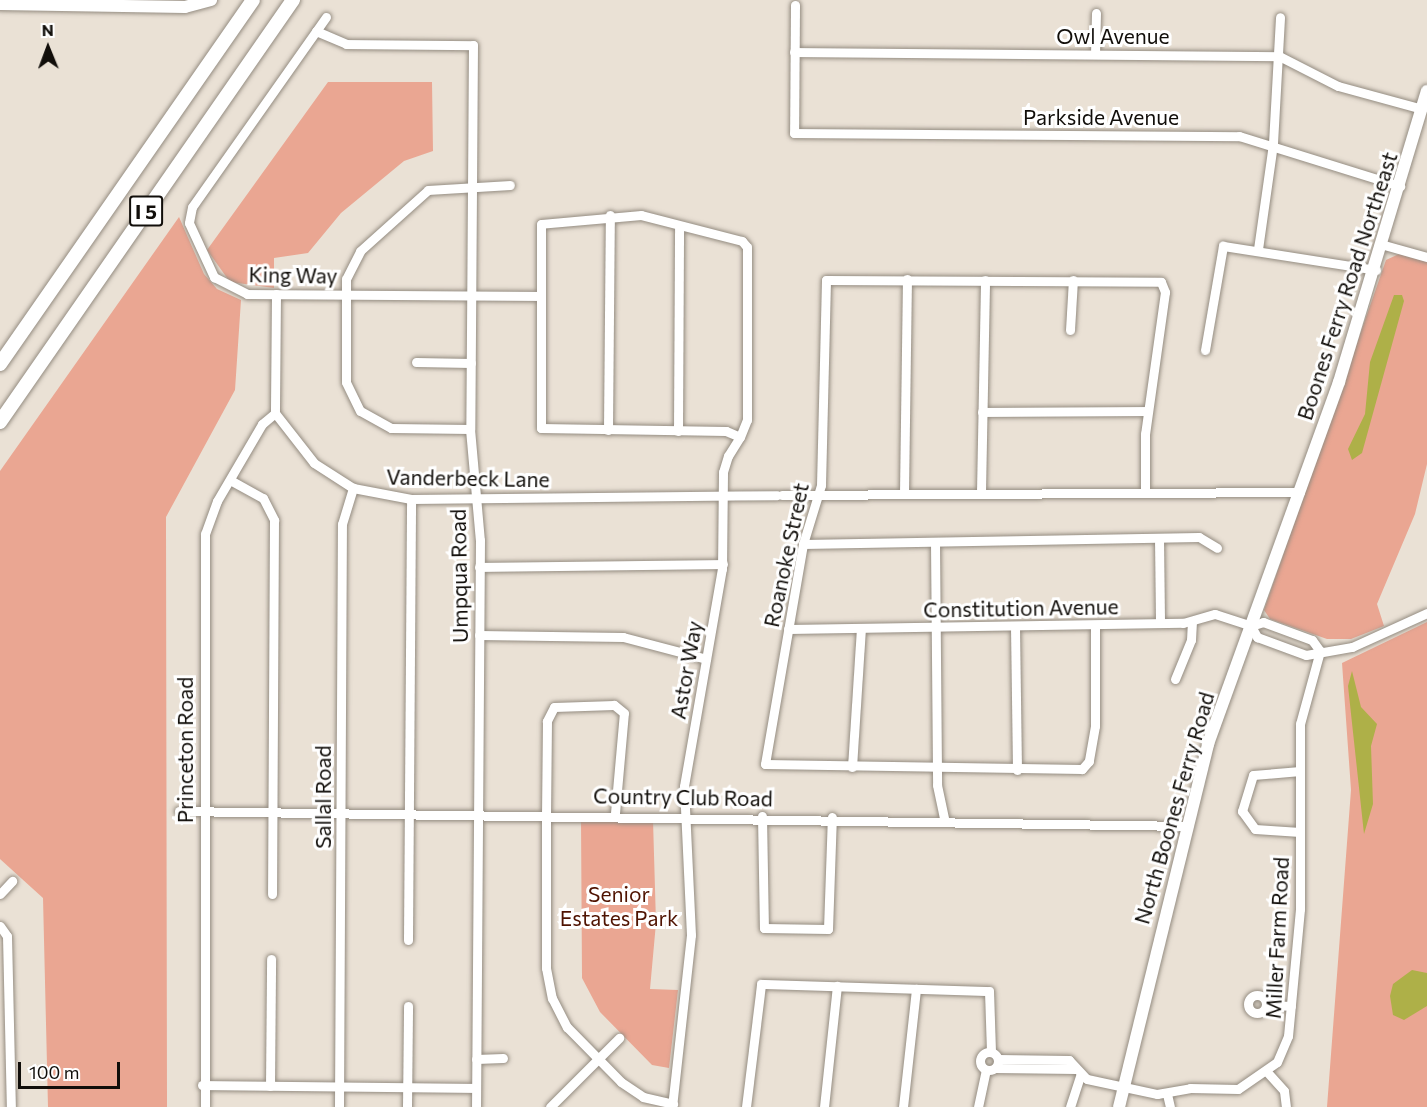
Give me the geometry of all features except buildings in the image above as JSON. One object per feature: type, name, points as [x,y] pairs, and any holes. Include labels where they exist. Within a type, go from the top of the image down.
[{"type":"highway","name":"I 5","points":[[0,364],[253,0]]},
{"type":"highway","name":"I 5","points":[[0,422],[293,0]]},
{"type":"main road","points":[[0,4],[185,7],[211,0]]},
{"type":"main road","name":"Boones Ferry Road Northeast","points":[[1300,492],[1376,270],[1427,91]]},
{"type":"main road","name":"North Boones Ferry Road","points":[[1119,1107],[1186,826],[1251,626],[1300,492]]},
{"type":"street","points":[[794,52],[795,5]]},
{"type":"street","points":[[1095,13],[1095,54]]},
{"type":"street","name":"King Way","points":[[326,17],[189,218],[219,282],[240,293],[540,296]]},
{"type":"street","points":[[1258,249],[1273,143],[1280,17]]},
{"type":"street","name":"Umpqua Road","points":[[316,31],[346,44],[473,45],[470,429],[479,567],[476,1107]]},
{"type":"street","name":"Owl Avenue","points":[[794,52],[1279,56],[1338,86],[1422,109]]},
{"type":"street","name":"Parkside Avenue","points":[[794,52],[794,133],[1239,136],[1273,143],[1316,163],[1400,186]]},
{"type":"street","points":[[470,429],[391,428],[360,411],[346,382],[345,294],[355,256],[423,194],[437,186],[510,185]]},
{"type":"street","points":[[609,430],[610,215]]},
{"type":"street","points":[[678,430],[679,225],[641,215],[610,215],[541,224],[541,428],[726,431],[740,437]]},
{"type":"street","name":"Astor Way","points":[[672,1105],[691,935],[685,778],[723,564],[723,472],[740,437],[747,414],[747,243],[679,225]]},
{"type":"street","points":[[1383,245],[1427,257]]},
{"type":"street","points":[[1205,350],[1223,246],[1258,249],[1376,270]]},
{"type":"street","points":[[904,493],[907,279],[1073,280],[1164,284],[1147,411],[1145,489]]},
{"type":"street","name":"Roanoke Street","points":[[852,767],[765,764],[803,544],[817,494],[826,280],[907,279]]},
{"type":"street","points":[[981,492],[985,280]]},
{"type":"street","points":[[1070,330],[1073,280]]},
{"type":"street","points":[[275,413],[276,294]]},
{"type":"street","points":[[416,362],[471,363]]},
{"type":"street","points":[[982,412],[1147,411]]},
{"type":"street","name":"Vanderbeck Lane","points":[[275,413],[314,463],[353,488],[411,499],[1145,489],[1300,492]]},
{"type":"street","name":"Princeton Road","points":[[205,1107],[202,1085],[205,534],[230,480],[262,424],[275,413]]},
{"type":"street","points":[[230,480],[263,498],[274,520],[272,894]]},
{"type":"street","name":"Sallal Road","points":[[339,1107],[342,524],[353,488]]},
{"type":"street","points":[[408,940],[411,499]]},
{"type":"street","points":[[803,544],[1199,537],[1217,548]]},
{"type":"street","points":[[1159,538],[1160,623]]},
{"type":"street","points":[[935,542],[937,769],[944,819]]},
{"type":"street","points":[[479,567],[723,564]]},
{"type":"street","name":"Constitution Avenue","points":[[788,629],[1160,623],[1192,621],[1215,614],[1251,626]]},
{"type":"street","points":[[1320,651],[1312,640],[1263,622],[1251,626],[1257,637],[1306,655],[1352,647],[1427,614]]},
{"type":"street","points":[[1175,679],[1191,640],[1192,621]]},
{"type":"street","points":[[861,628],[852,767],[1017,770],[1085,767],[1096,717],[1095,625]]},
{"type":"street","points":[[1015,626],[1017,770]]},
{"type":"street","points":[[479,635],[615,636],[706,659]]},
{"type":"street","name":"Miller Farm Road","points":[[992,1062],[1079,1071],[1124,1088],[1167,1094],[1190,1088],[1232,1091],[1268,1072],[1286,1044],[1291,1006],[1300,832],[1301,716],[1320,651]]},
{"type":"street","points":[[615,813],[624,713],[614,705],[564,705],[548,716],[547,979],[560,1016],[597,1060],[642,1097],[672,1105]]},
{"type":"street","points":[[1300,771],[1253,775],[1242,811],[1255,830],[1300,832]]},
{"type":"street","name":"Country Club Road","points":[[179,811],[615,813],[1186,826]]},
{"type":"street","points":[[762,816],[764,928],[828,929],[832,817]]},
{"type":"street","points":[[0,894],[12,880]]},
{"type":"street","points":[[0,926],[7,936],[10,1107]]},
{"type":"street","points":[[270,1086],[271,959]]},
{"type":"street","points":[[746,1107],[761,984],[992,992],[992,1062],[978,1107]]},
{"type":"street","points":[[824,1107],[837,986]]},
{"type":"street","points":[[903,1107],[916,988]]},
{"type":"street","points":[[1266,1005],[1291,1006]]},
{"type":"street","points":[[407,1107],[408,1006]]},
{"type":"street","points":[[550,1107],[619,1038]]},
{"type":"street","points":[[476,1059],[503,1058]]},
{"type":"street","points":[[1070,1107],[1079,1071]]},
{"type":"street","points":[[1268,1072],[1284,1091],[1286,1107]]},
{"type":"street","points":[[202,1085],[476,1088]]},
{"type":"street","points":[[1167,1094],[1170,1107]]},
{"type":"green space","points":[[328,82],[432,82],[433,151],[404,161],[341,213],[308,253],[274,258],[274,288],[230,282],[207,250]]},
{"type":"green space","points":[[179,217],[204,274],[217,289],[241,300],[235,390],[166,517],[167,1107],[48,1107],[43,898],[0,859],[0,471]]},
{"type":"green space","points":[[1399,254],[1427,262],[1427,464],[1415,514],[1377,604],[1384,626],[1351,639],[1327,639],[1270,619],[1264,610],[1386,260]]},
{"type":"green space","points":[[1427,622],[1427,1107],[1327,1107],[1351,790],[1342,663]]},
{"type":"green space","name":"Senior Estates Park","points":[[581,820],[653,820],[656,923],[650,989],[678,990],[669,1068],[652,1065],[600,1012],[582,978]]},
{"type":"shaded area","points":[[1394,295],[1402,295],[1404,301],[1362,453],[1352,460],[1348,449],[1365,414],[1370,362]]},
{"type":"shaded area","points":[[1352,671],[1361,707],[1377,724],[1371,746],[1373,804],[1364,834],[1348,686]]},
{"type":"shaded area","points":[[1412,970],[1427,973],[1427,1006],[1404,1020],[1393,1015],[1390,996],[1393,984]]}]
